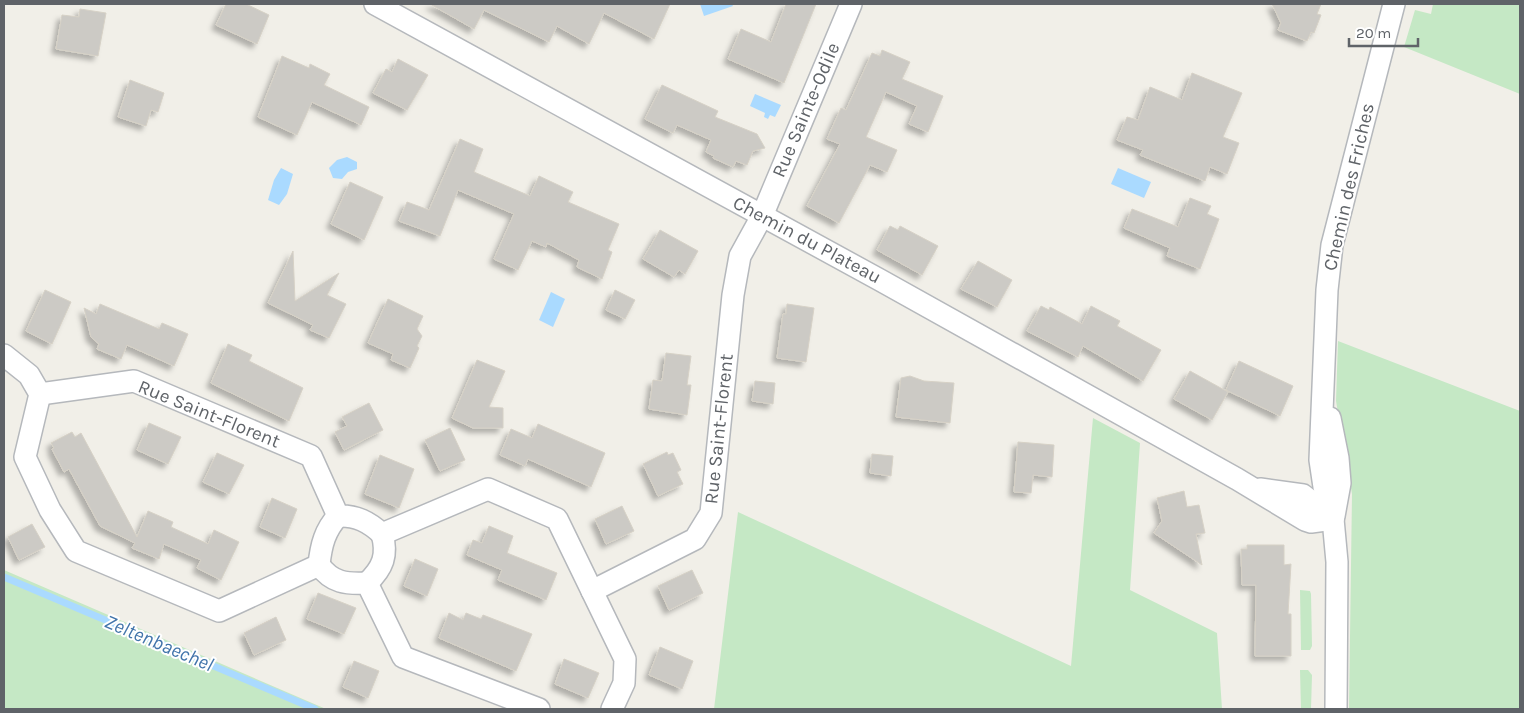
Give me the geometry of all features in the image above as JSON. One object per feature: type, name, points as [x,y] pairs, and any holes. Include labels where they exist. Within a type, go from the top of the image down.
[{"type":"street","name":"Chemin du Plateau","points":[[375,4],[1237,479],[1268,490],[1303,495],[1334,519]]},
{"type":"street","name":"Rue Sainte-Odile","points":[[762,216],[851,4]]},
{"type":"street","name":"Chemin des Friches","points":[[1336,709],[1337,562],[1334,519],[1340,482],[1338,458],[1324,373],[1327,290],[1332,245],[1394,4]]},
{"type":"street","name":"Rue Saint-Florent","points":[[592,591],[695,540],[711,513],[733,295],[740,256],[762,216]]},
{"type":"street","points":[[4,355],[29,375],[40,394],[25,457],[50,510],[76,551],[219,611],[319,565]]},
{"type":"street","name":"Rue Saint-Florent","points":[[40,394],[134,381],[310,456],[338,516]]},
{"type":"street","points":[[382,534],[488,489],[557,519],[625,659],[624,683],[612,709]]},
{"type":"street","points":[[352,515],[372,525],[382,534],[385,545],[384,560],[378,573],[367,583],[348,584],[327,576],[319,565],[321,548],[327,528],[338,516],[352,515]]},
{"type":"street","points":[[367,583],[403,657],[539,709]]},
{"type":"green space","points":[[1433,4],[1520,4],[1520,94],[1404,47],[1415,10],[1431,14]]},
{"type":"green space","points":[[1338,341],[1520,411],[1520,709],[1349,709],[1352,494],[1336,401]]},
{"type":"green space","points":[[1093,418],[1140,443],[1130,590],[1217,633],[1222,709],[714,709],[738,512],[1071,666]]},
{"type":"green space","points":[[4,570],[326,709],[4,709]]},
{"type":"green space","points":[[1300,590],[1310,591],[1311,594],[1312,646],[1310,650],[1301,650]]},
{"type":"green space","points":[[1300,670],[1308,670],[1312,675],[1311,709],[1301,709]]},
{"type":"water","points":[[700,4],[732,4],[733,6],[704,16]]},
{"type":"water","points":[[755,94],[781,105],[775,117],[770,115],[768,119],[764,117],[765,113],[750,106]]},
{"type":"water","points":[[347,157],[357,162],[357,169],[348,172],[342,179],[333,178],[329,168],[337,160]]},
{"type":"water","points":[[281,168],[293,174],[287,194],[279,205],[268,200],[274,180]]},
{"type":"water","points":[[1118,168],[1151,182],[1144,198],[1111,184]]},
{"type":"water","points":[[551,292],[565,299],[553,327],[539,320]]},
{"type":"building","points":[[226,4],[246,4],[269,15],[257,44],[216,25]]},
{"type":"building","points":[[430,4],[670,4],[654,39],[604,13],[589,44],[557,26],[549,42],[484,10],[474,29]]},
{"type":"building","points":[[786,4],[816,4],[784,83],[728,59],[741,29],[771,42]]},
{"type":"building","points":[[1272,4],[1321,4],[1317,14],[1321,15],[1314,33],[1311,32],[1307,41],[1278,30],[1281,23]]},
{"type":"building","points":[[80,9],[106,13],[98,56],[56,49],[62,15],[79,17]]},
{"type":"building","points":[[882,50],[910,62],[902,79],[943,96],[928,132],[909,124],[917,106],[886,92],[866,137],[897,150],[887,172],[870,165],[839,223],[807,206],[840,144],[827,139],[841,108],[846,110],[872,53],[880,56]]},
{"type":"building","points":[[282,56],[309,68],[310,64],[330,74],[324,85],[369,107],[361,125],[312,102],[297,135],[258,117]]},
{"type":"building","points":[[398,59],[428,75],[407,110],[373,93],[386,69],[392,72]]},
{"type":"building","points":[[1192,73],[1242,93],[1223,137],[1239,143],[1227,174],[1210,167],[1205,181],[1140,155],[1143,150],[1117,140],[1127,117],[1138,120],[1150,87],[1182,100]]},
{"type":"building","points":[[130,80],[164,93],[158,112],[151,110],[146,126],[118,117]]},
{"type":"building","points":[[662,85],[718,111],[715,117],[757,134],[765,148],[753,151],[747,165],[736,161],[733,167],[713,158],[714,156],[706,152],[711,140],[677,125],[673,133],[645,119]]},
{"type":"building","points":[[460,139],[483,149],[474,172],[530,196],[539,176],[573,192],[568,202],[619,224],[608,250],[612,252],[602,279],[577,267],[579,260],[547,243],[546,247],[532,241],[518,270],[494,259],[514,214],[458,190],[440,236],[399,221],[407,202],[429,210]]},
{"type":"building","points":[[350,182],[383,197],[364,240],[331,224]]},
{"type":"building","points":[[1190,198],[1211,206],[1207,214],[1219,219],[1200,269],[1167,256],[1170,248],[1124,228],[1132,209],[1178,227]]},
{"type":"building","points":[[890,226],[898,230],[900,226],[938,246],[922,275],[877,250]]},
{"type":"building","points":[[660,230],[698,251],[685,274],[679,270],[674,277],[643,259]]},
{"type":"building","points":[[293,251],[295,301],[339,273],[327,295],[346,304],[329,338],[310,330],[313,325],[268,303]]},
{"type":"building","points":[[978,261],[1012,280],[997,307],[961,289]]},
{"type":"building","points":[[45,290],[71,302],[52,344],[26,331]]},
{"type":"building","points":[[615,290],[635,300],[625,319],[606,310]]},
{"type":"building","points":[[388,299],[423,316],[417,329],[422,336],[417,346],[419,348],[410,368],[391,360],[393,354],[368,343]]},
{"type":"building","points":[[100,304],[159,329],[162,323],[188,334],[174,366],[127,345],[121,359],[97,349],[99,344],[91,337],[84,308],[96,314]]},
{"type":"building","points":[[787,304],[814,308],[806,362],[777,358],[783,314],[786,314]]},
{"type":"building","points":[[1041,306],[1049,310],[1050,307],[1082,324],[1091,306],[1120,321],[1117,326],[1161,350],[1143,381],[1083,346],[1078,357],[1027,331]]},
{"type":"building","points":[[228,344],[252,355],[249,361],[303,388],[289,421],[211,383]]},
{"type":"building","points":[[666,353],[691,356],[687,385],[691,385],[687,415],[649,409],[653,380],[662,381]]},
{"type":"building","points":[[477,360],[505,371],[489,407],[503,408],[503,428],[473,428],[452,418]]},
{"type":"building","points":[[1239,361],[1293,386],[1280,416],[1226,390]]},
{"type":"building","points":[[1190,371],[1228,392],[1212,420],[1174,399]]},
{"type":"building","points":[[910,376],[924,381],[954,383],[950,423],[896,417],[901,378]]},
{"type":"building","points":[[755,381],[775,383],[773,404],[752,401]]},
{"type":"building","points":[[369,403],[383,430],[344,450],[335,432],[347,426],[342,417]]},
{"type":"building","points":[[149,423],[181,437],[168,464],[137,450]]},
{"type":"building","points":[[538,424],[605,453],[591,487],[528,459],[525,466],[500,455],[511,429],[532,438]]},
{"type":"building","points":[[450,428],[465,460],[440,471],[425,440]]},
{"type":"building","points":[[72,432],[75,437],[81,433],[137,537],[148,511],[173,522],[171,527],[208,544],[214,530],[239,542],[221,580],[197,568],[201,560],[164,544],[159,559],[132,548],[135,543],[100,526],[69,469],[64,472],[52,449],[54,448],[51,443]]},
{"type":"building","points":[[1018,442],[1054,445],[1052,477],[1033,475],[1031,493],[1014,492]]},
{"type":"building","points":[[667,452],[668,455],[673,453],[681,470],[677,472],[683,484],[658,496],[643,464]]},
{"type":"building","points":[[217,453],[244,465],[229,494],[203,482]]},
{"type":"building","points":[[872,454],[893,456],[891,476],[870,473]]},
{"type":"building","points":[[380,455],[414,469],[399,508],[365,494]]},
{"type":"building","points":[[1184,491],[1187,507],[1199,505],[1205,533],[1196,534],[1202,565],[1154,533],[1162,521],[1157,498]]},
{"type":"building","points":[[272,498],[297,509],[285,538],[260,527]]},
{"type":"building","points":[[622,506],[634,531],[606,544],[595,519]]},
{"type":"building","points":[[32,524],[45,547],[19,560],[8,537]]},
{"type":"building","points":[[489,526],[513,536],[507,553],[557,573],[546,600],[498,580],[502,570],[467,555],[473,540],[482,543]]},
{"type":"building","points":[[1247,545],[1284,545],[1284,565],[1291,564],[1288,614],[1291,614],[1291,656],[1255,656],[1256,585],[1242,585],[1241,549],[1247,549]]},
{"type":"building","points":[[415,559],[438,569],[427,596],[404,586]]},
{"type":"building","points":[[692,570],[703,593],[669,610],[658,586]]},
{"type":"building","points":[[318,593],[356,608],[344,634],[307,619]]},
{"type":"building","points":[[449,613],[463,620],[466,613],[481,619],[483,615],[532,634],[516,671],[439,638]]},
{"type":"building","points":[[276,617],[286,640],[254,655],[244,633]]},
{"type":"building","points":[[660,647],[693,661],[682,689],[649,675]]},
{"type":"building","points":[[564,659],[599,673],[588,698],[555,684]]},
{"type":"building","points":[[354,661],[379,671],[368,698],[343,687]]},
{"type":"waterway","name":"Zeltenbaechel","points":[[4,577],[315,709]]}]
